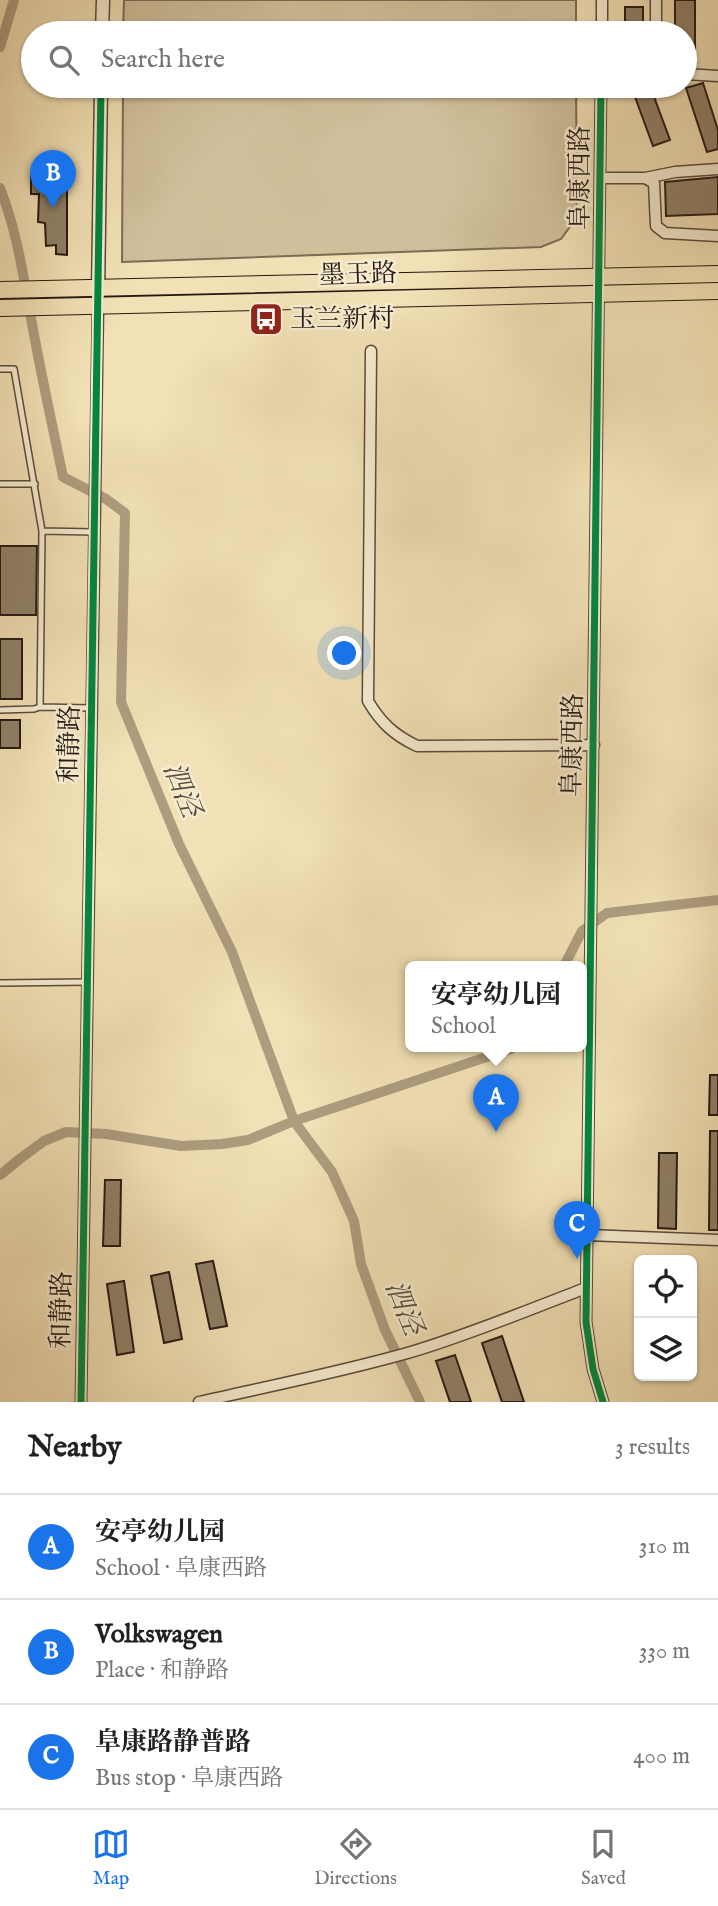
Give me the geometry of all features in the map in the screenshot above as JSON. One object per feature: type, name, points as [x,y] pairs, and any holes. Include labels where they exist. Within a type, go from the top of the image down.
[{"type":"main road","name":"墨玉路","points":[[7,308],[600,284],[718,274]]},
{"type":"main road","name":"墨玉路","points":[[5,290],[600,284],[718,291]]},
{"type":"street","points":[[102,21],[103,0]]},
{"type":"street","points":[[602,0],[602,21]]},
{"type":"street","points":[[656,0],[656,21]]},
{"type":"street","points":[[697,75],[718,76]]},
{"type":"street","name":"和静路","points":[[81,1402],[101,98]]},
{"type":"street","name":"阜康西路","points":[[601,98],[586,1322],[593,1369],[603,1402]]},
{"type":"street","points":[[601,178],[645,178],[675,172],[718,169]]},
{"type":"street","points":[[645,178],[654,183],[656,226],[665,233],[718,236]]},
{"type":"street","points":[[371,351],[368,701],[378,719],[401,738],[417,746],[594,745]]},
{"type":"street","points":[[587,1235],[718,1240]]},
{"type":"street","points":[[199,1402],[362,1366],[411,1352],[586,1287]]},
{"type":"lane","points":[[0,369],[14,369],[42,531],[40,707]]},
{"type":"lane","points":[[0,484],[35,484]]},
{"type":"lane","points":[[42,531],[94,532]]},
{"type":"lane","points":[[0,710],[40,707],[91,708]]},
{"type":"lane","points":[[0,983],[87,982]]},
{"type":"shaded area","points":[[124,0],[576,0],[576,21],[123,21]]},
{"type":"shaded area","points":[[123,98],[576,98],[577,202],[572,224],[561,239],[541,247],[122,262]]},
{"type":"building","points":[[675,0],[695,0],[695,21],[675,21]]},
{"type":"building","points":[[625,7],[643,7],[643,21],[625,21]]},
{"type":"building","points":[[703,83],[718,130],[718,149],[707,152],[689,98],[697,98],[697,85]]},
{"type":"building","points":[[635,98],[654,98],[670,140],[653,146]]},
{"type":"building","points":[[31,176],[67,176],[67,255],[56,254],[56,245],[46,246],[45,223],[38,222],[39,194],[31,194]]},
{"type":"building","points":[[718,177],[718,214],[666,216],[665,182]]},
{"type":"building","points":[[0,546],[37,546],[36,615],[0,615]]},
{"type":"building","points":[[0,639],[22,639],[22,699],[0,699]]},
{"type":"building","points":[[0,720],[20,720],[20,748],[0,748]]},
{"type":"building","points":[[710,1075],[718,1075],[718,1115],[709,1115]]},
{"type":"building","points":[[710,1131],[718,1131],[718,1230],[709,1230]]},
{"type":"building","points":[[659,1153],[677,1153],[676,1229],[658,1228]]},
{"type":"building","points":[[105,1180],[121,1180],[120,1246],[103,1246]]},
{"type":"building","points":[[213,1261],[227,1326],[210,1329],[196,1264]]},
{"type":"building","points":[[169,1272],[182,1339],[164,1343],[151,1276]]},
{"type":"building","points":[[124,1281],[134,1352],[117,1355],[107,1284]]},
{"type":"building","points":[[502,1336],[524,1402],[502,1402],[482,1343]]},
{"type":"building","points":[[455,1355],[471,1402],[450,1402],[436,1361]]},
{"type":"waterway","points":[[0,47],[14,0]]},
{"type":"waterway","name":"泗泾","points":[[0,188],[20,258],[63,477],[106,499],[125,513],[121,702],[179,844],[232,952],[294,1121],[332,1172],[354,1221],[361,1264],[385,1330],[420,1402]]},
{"type":"waterway","points":[[567,961],[582,931],[607,913],[718,900]]},
{"type":"waterway","points":[[0,1175],[44,1141],[66,1132],[106,1134],[181,1146],[248,1140],[294,1121],[502,1052]]},
{"type":"cycle path","points":[[81,1402],[101,98]]},
{"type":"cycle path","points":[[601,98],[586,1322],[593,1369],[603,1402]]},
{"type":"place","name":"Volkswagen","points":[[53,208]]},
{"type":"place","name":"玉兰新村","points":[[266,319]]},
{"type":"place","name":"安亭幼儿园","points":[[496,1132]]},
{"type":"place","name":"阜康路静普路","points":[[577,1259]]}]
